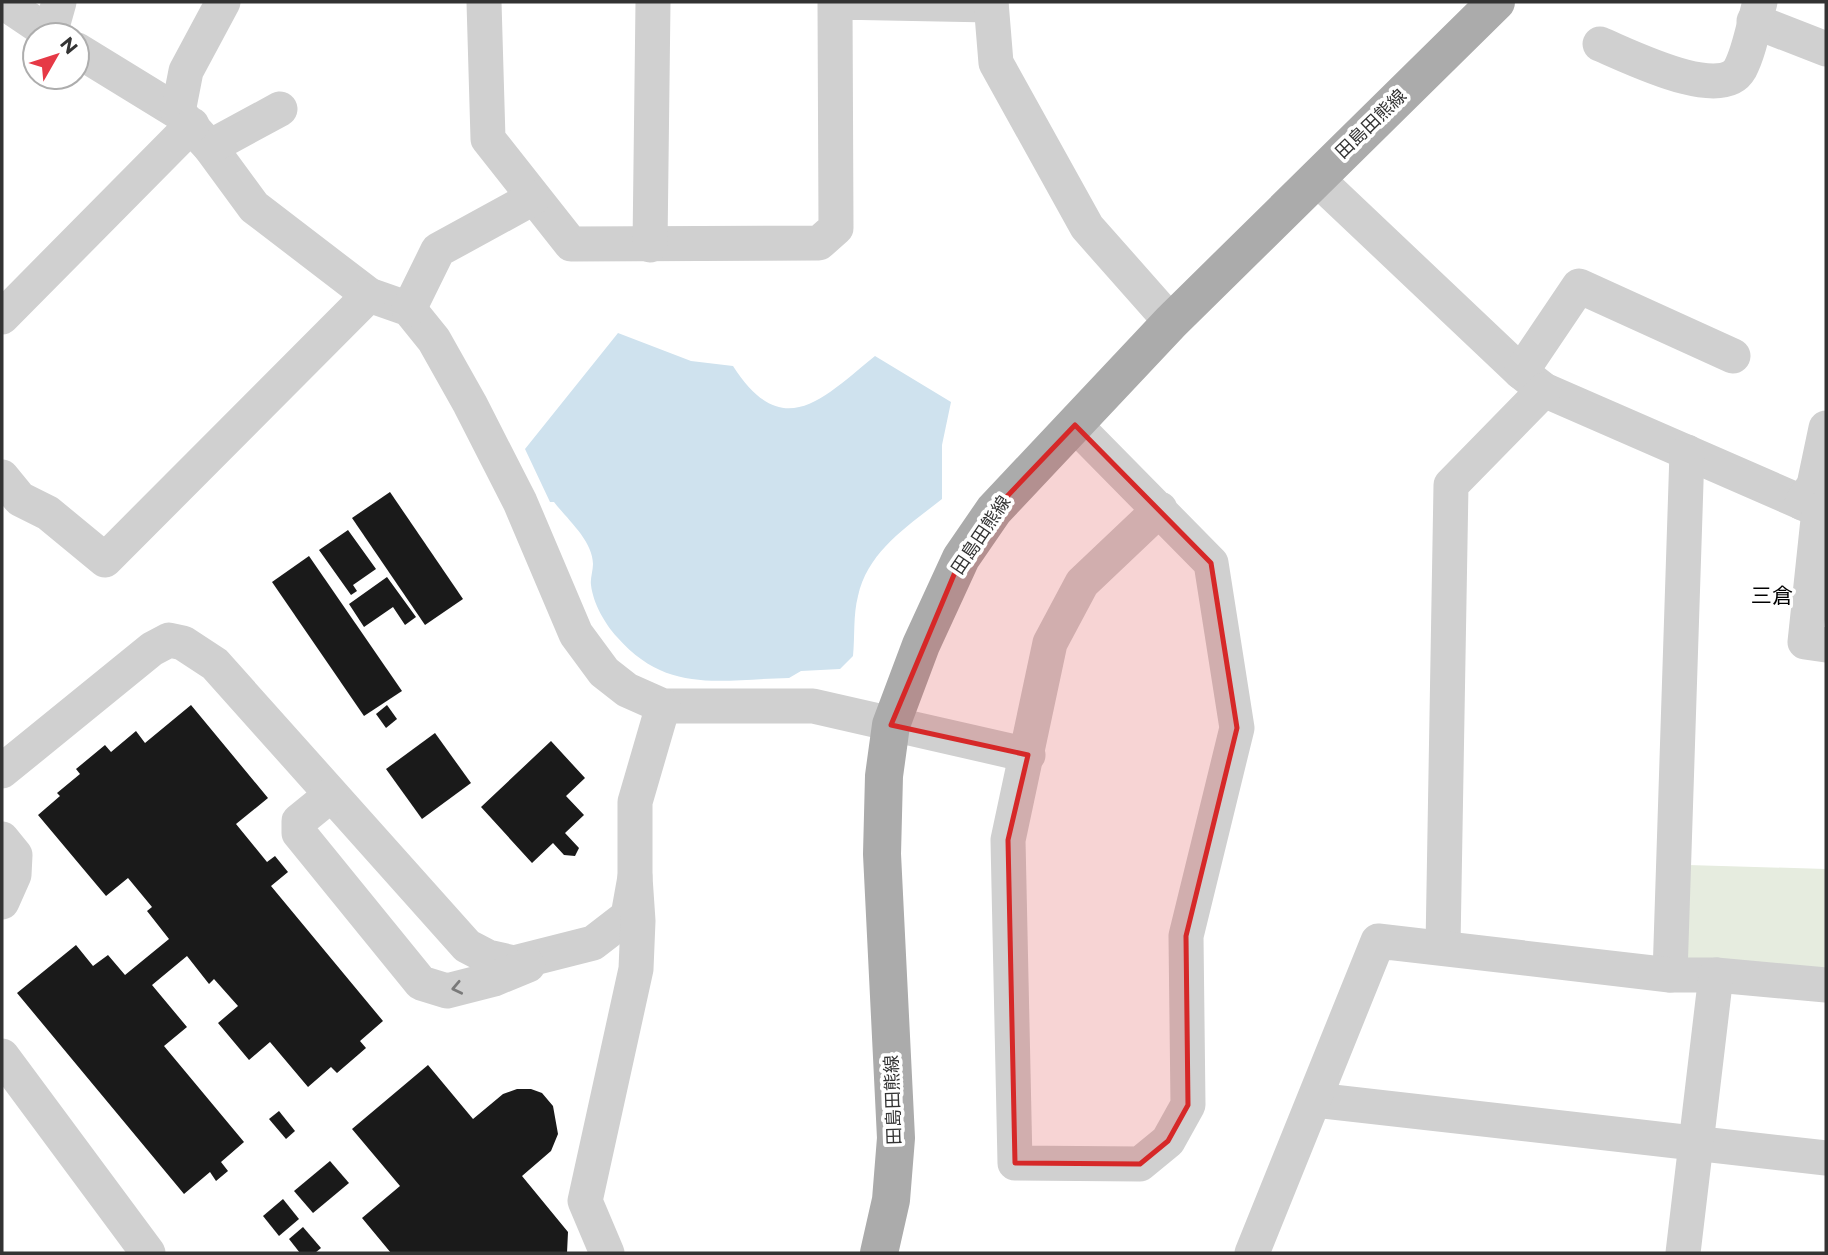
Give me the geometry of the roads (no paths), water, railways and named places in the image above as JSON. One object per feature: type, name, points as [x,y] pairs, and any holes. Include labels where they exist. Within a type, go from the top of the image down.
[{"type":"main road","name":"田島田熊線","points":[[882,1252],[891,1200],[896,1138],[881,854],[884,776],[891,725],[920,645],[961,558],[994,510],[1171,322],[1496,2]]},
{"type":"street","points":[[3,2],[42,21]]},
{"type":"street","points":[[193,128],[186,71],[223,2]]},
{"type":"street","points":[[484,2],[488,139],[570,244],[650,246],[819,243],[836,228],[835,2],[991,3],[996,63],[1087,228],[1171,322]]},
{"type":"street","points":[[650,246],[653,2]]},
{"type":"street","points":[[1600,44],[1668,72],[1708,82],[1730,79],[1739,70],[1757,11],[1826,50]]},
{"type":"street","points":[[91,53],[193,128],[254,207],[369,295],[409,309],[434,340],[520,502],[576,635],[604,672],[627,690],[663,706],[813,706],[1028,755]]},
{"type":"street","points":[[2,317],[193,128],[280,108]]},
{"type":"street","points":[[1316,178],[1532,381],[1816,508]]},
{"type":"street","points":[[409,309],[438,250],[533,198]]},
{"type":"street","points":[[1443,946],[1451,485],[1532,381],[1579,286],[1733,356]]},
{"type":"street","points":[[2,477],[20,499],[48,513],[105,560],[369,295]]},
{"type":"street","points":[[1075,425],[1160,509],[1212,563],[1237,728],[1186,936],[1188,1105],[1168,1141],[1140,1164],[1015,1163],[1008,840],[1050,643],[1082,583],[1160,509]]},
{"type":"street","points":[[1826,428],[1814,485],[1816,508],[1805,642],[1826,645]]},
{"type":"street","points":[[1670,975],[1687,452]]},
{"type":"street","points":[[2,771],[152,649],[169,640],[183,643],[215,664],[467,946],[488,957],[514,963],[593,943],[628,916],[635,877]]},
{"type":"street","points":[[607,1253],[585,1201],[636,969],[638,921],[635,802],[663,706]]},
{"type":"street","points":[[331,795],[299,821],[299,833],[421,983],[447,991],[494,979],[567,949]]},
{"type":"street","points":[[2,839],[15,855],[14,875],[2,902]]},
{"type":"street","points":[[1252,1253],[1378,941],[1443,946],[1670,975],[1716,975],[1826,985]]},
{"type":"street","points":[[1683,1253],[1716,975]]},
{"type":"street","points":[[2,1056],[112,1209],[148,1253]]},
{"type":"street","points":[[1315,1100],[1826,1158]]},
{"type":"water","points":[[618,333],[691,361],[733,366],[751,390],[769,403],[786,408],[803,406],[820,398],[875,356],[951,402],[942,445],[942,499],[891,541],[871,566],[863,580],[856,603],[853,656],[840,669],[801,671],[789,678],[696,680],[656,668],[636,655],[608,626],[592,592],[593,564],[589,547],[554,502],[550,502],[525,449]]},
{"type":"district","name":"三倉","points":[[1772,596]]}]
